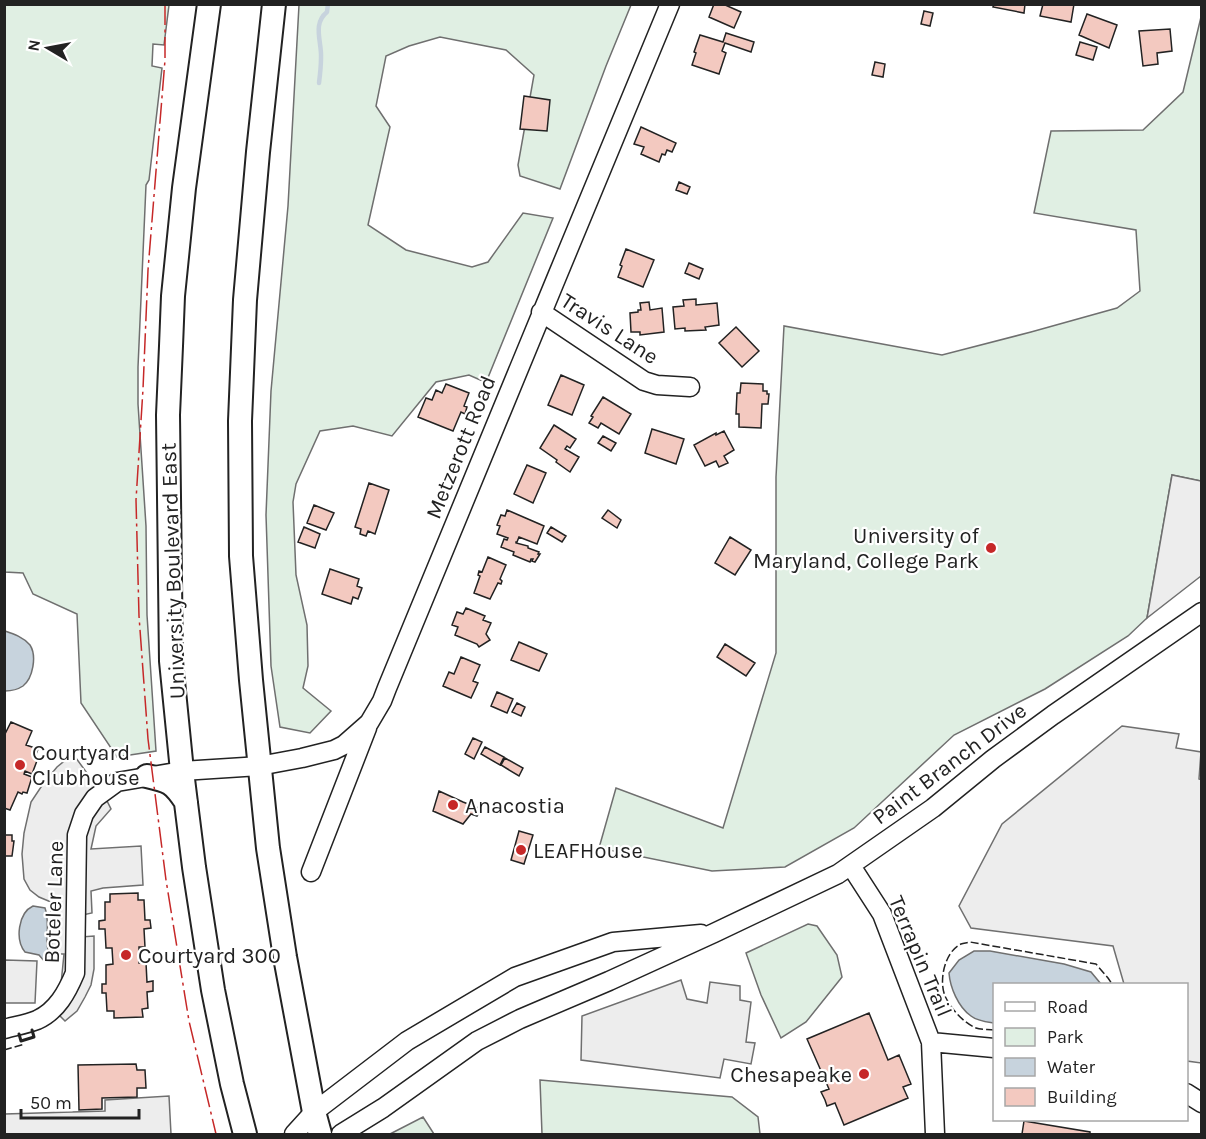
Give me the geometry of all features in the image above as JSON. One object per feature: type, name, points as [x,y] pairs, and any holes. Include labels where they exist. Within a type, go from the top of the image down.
[{"type":"main road","name":"University Boulevard East","points":[[208,4],[184,188],[174,296],[168,415],[171,661],[194,867],[213,990],[232,1084],[245,1134]]},
{"type":"main road","points":[[274,4],[248,266],[240,421],[241,556],[250,680],[268,848],[285,957],[320,1134]]},
{"type":"main road","points":[[147,776],[165,780],[176,787],[186,802]]},
{"type":"street","name":"Metzerott Road","points":[[182,771],[259,766],[334,750],[344,746],[369,723],[387,688],[670,4]]},
{"type":"street","name":"Travis Lane","points":[[541,312],[644,381],[657,385],[690,387]]},
{"type":"street","name":"Paint Branch Drive","points":[[341,1134],[383,1108],[477,1041],[520,1019],[609,981],[838,874],[933,808],[993,759],[1053,715],[1202,612]]},
{"type":"street","points":[[311,872],[369,723]]},
{"type":"street","name":"Boteler Lane","points":[[4,1029],[37,1020],[56,1006],[67,992],[75,973],[77,835],[84,814],[95,798],[117,782],[182,771]]},
{"type":"street","name":"Terrapin Trail","points":[[851,866],[882,914],[931,1042],[993,1048]]},
{"type":"street","name":"Paint Branch Drive","points":[[294,1134],[314,1112],[407,1041],[515,977],[613,942],[714,933]]},
{"type":"street","points":[[931,1042],[935,1134]]},
{"type":"street","points":[[1188,1094],[1202,1103]]},
{"type":"green space","points":[[4,5],[169,5],[164,45],[153,44],[152,66],[162,68],[149,180],[146,185],[138,367],[138,404],[146,526],[147,615],[156,751],[117,757],[81,703],[77,614],[33,594],[23,573],[5,572]]},
{"type":"green space","points":[[299,5],[631,5],[560,189],[520,176],[518,165],[534,75],[506,50],[440,37],[386,56],[376,106],[390,127],[368,225],[406,250],[472,267],[488,262],[523,213],[553,218],[485,382],[469,375],[436,382],[392,436],[353,426],[320,431],[296,484],[293,502],[296,575],[307,625],[308,666],[303,688],[331,711],[310,733],[280,727],[271,666],[266,515],[271,391],[288,206]]},
{"type":"green space","points":[[1201,17],[1201,481],[1172,475],[1147,618],[1128,636],[1045,689],[954,735],[854,828],[785,867],[712,871],[599,848],[616,788],[723,828],[776,653],[776,477],[784,326],[942,355],[1117,308],[1140,291],[1136,230],[1034,213],[1051,131],[1143,130],[1183,92]]},
{"type":"green space","points":[[808,924],[817,926],[837,955],[842,977],[806,1022],[781,1038],[761,995],[746,953]]},
{"type":"green space","points":[[540,1080],[732,1097],[758,1117],[760,1134],[542,1134]]},
{"type":"green space","points":[[423,1117],[434,1134],[390,1134]]},
{"type":"shaded area","points":[[1172,475],[1201,481],[1201,576],[1147,618]]},
{"type":"shaded area","points":[[1122,726],[1179,734],[1176,748],[1201,752],[1199,779],[1202,780],[1201,1063],[1188,1061],[1188,983],[1124,983],[1113,946],[971,928],[959,906],[1002,824]]},
{"type":"shaded area","points":[[73,754],[111,809],[96,826],[91,849],[141,846],[143,885],[91,891],[92,913],[82,915],[81,937],[94,936],[94,969],[91,985],[77,1011],[65,1021],[58,1014],[64,954],[52,954],[51,902],[30,890],[24,879],[22,854],[31,802],[57,767]]},
{"type":"shaded area","points":[[5,960],[37,961],[35,1003],[5,1003]]},
{"type":"shaded area","points":[[681,980],[687,999],[707,1003],[710,982],[740,986],[740,1000],[751,1002],[746,1042],[755,1043],[751,1064],[724,1059],[720,1078],[581,1060],[582,1016]]},
{"type":"shaded area","points":[[169,1096],[171,1134],[5,1134],[5,1114],[105,1111],[105,1100]]},
{"type":"water","points":[[5,631],[30,645],[33,661],[29,678],[23,686],[5,691]]},
{"type":"water","points":[[33,906],[45,908],[49,961],[45,962],[39,955],[25,952],[20,941],[21,920],[28,909]]},
{"type":"water","points":[[974,951],[990,951],[1064,964],[1091,972],[1100,983],[993,983],[993,1023],[973,1018],[959,1002],[949,973],[959,960]]},
{"type":"building","points":[[714,4],[723,4],[741,12],[734,28],[709,17]]},
{"type":"building","points":[[994,4],[1025,4],[1024,13],[993,7]]},
{"type":"building","points":[[1043,4],[1074,4],[1071,22],[1040,16]]},
{"type":"building","points":[[924,11],[933,13],[930,26],[921,24]]},
{"type":"building","points":[[1087,14],[1117,25],[1109,48],[1079,35]]},
{"type":"building","points":[[1170,29],[1172,51],[1157,53],[1158,64],[1143,66],[1139,31]]},
{"type":"building","points":[[726,33],[754,42],[751,52],[725,43],[722,51],[726,53],[719,74],[692,65],[700,35],[723,42]]},
{"type":"building","points":[[1080,42],[1097,47],[1093,60],[1076,55]]},
{"type":"building","points":[[875,62],[885,64],[883,77],[872,75]]},
{"type":"building","points":[[524,96],[550,100],[547,131],[520,129]]},
{"type":"building","points":[[641,127],[676,143],[672,152],[667,150],[665,155],[662,154],[659,162],[641,154],[644,147],[634,144]]},
{"type":"building","points":[[679,182],[690,187],[687,194],[676,190]]},
{"type":"building","points":[[626,249],[654,260],[643,287],[618,277]]},
{"type":"building","points":[[689,263],[703,269],[699,279],[685,273]]},
{"type":"building","points":[[696,299],[696,305],[717,303],[719,325],[705,327],[706,330],[675,329],[673,307],[684,306],[683,300]]},
{"type":"building","points":[[649,302],[650,310],[662,308],[664,332],[640,335],[640,332],[631,332],[630,313],[641,310],[640,303]]},
{"type":"building","points":[[736,327],[759,351],[742,367],[719,343]]},
{"type":"building","points":[[561,375],[584,385],[572,415],[548,405]]},
{"type":"building","points":[[741,383],[763,384],[763,391],[769,394],[768,404],[762,404],[761,428],[739,427],[739,414],[736,414],[737,393],[740,393]]},
{"type":"building","points":[[446,384],[469,393],[464,406],[467,407],[465,414],[461,412],[453,431],[418,417],[426,398],[432,400],[436,390],[442,393]]},
{"type":"building","points":[[603,397],[631,414],[619,434],[601,423],[598,428],[589,423]]},
{"type":"building","points":[[554,425],[576,439],[570,448],[567,446],[565,449],[579,457],[570,472],[540,448]]},
{"type":"building","points":[[652,429],[684,439],[676,464],[645,453]]},
{"type":"building","points":[[724,431],[734,450],[724,456],[728,463],[719,467],[716,461],[705,466],[694,445]]},
{"type":"building","points":[[603,436],[616,443],[611,451],[598,443]]},
{"type":"building","points":[[527,465],[546,473],[533,503],[514,494]]},
{"type":"building","points":[[369,483],[389,490],[375,534],[368,531],[366,536],[360,534],[361,529],[355,527]]},
{"type":"building","points":[[314,505],[334,513],[326,530],[307,523]]},
{"type":"building","points":[[507,510],[544,526],[537,544],[519,537],[516,542],[539,552],[535,562],[532,561],[533,559],[530,562],[513,555],[514,552],[501,547],[504,539],[508,538],[497,534],[500,526],[497,525],[501,515],[505,516]]},
{"type":"building","points":[[608,510],[621,520],[617,528],[602,518]]},
{"type":"building","points":[[304,527],[320,534],[315,548],[298,542]]},
{"type":"building","points":[[551,527],[566,536],[562,542],[547,533]]},
{"type":"building","points":[[730,537],[751,550],[735,575],[715,563]]},
{"type":"building","points":[[488,557],[506,565],[500,579],[501,584],[498,583],[490,599],[474,593],[480,576],[479,571],[482,572]]},
{"type":"building","points":[[330,569],[359,579],[357,586],[362,588],[358,599],[353,597],[351,604],[322,594]]},
{"type":"building","points":[[466,608],[485,616],[483,620],[491,623],[486,634],[490,640],[479,647],[455,635],[458,627],[452,625],[457,612],[463,614]]},
{"type":"building","points":[[519,642],[547,654],[539,671],[511,660]]},
{"type":"building","points":[[725,644],[755,663],[746,676],[717,657]]},
{"type":"building","points":[[461,657],[480,665],[473,681],[478,683],[471,698],[443,686],[449,672],[454,674]]},
{"type":"building","points":[[497,692],[513,699],[507,713],[491,706]]},
{"type":"building","points":[[517,703],[525,707],[521,716],[512,712]]},
{"type":"building","name":"Courtyard Clubhouse","points":[[11,722],[32,731],[26,745],[38,749],[35,757],[38,758],[32,774],[25,771],[24,774],[32,777],[27,793],[18,792],[10,810],[4,808],[4,736]]},
{"type":"building","points":[[473,738],[482,742],[474,759],[465,754]]},
{"type":"building","points":[[485,747],[504,757],[500,765],[481,754]]},
{"type":"building","points":[[505,758],[523,768],[519,776],[501,765]]},
{"type":"building","name":"Anacostia","points":[[439,791],[481,809],[477,816],[471,814],[463,824],[433,811]]},
{"type":"building","name":"LEAFHouse","points":[[519,831],[533,835],[524,864],[511,860]]},
{"type":"building","points":[[4,835],[12,835],[12,841],[14,841],[12,856],[4,856]]},
{"type":"building","name":"Courtyard 300","points":[[138,893],[138,900],[144,900],[145,920],[150,920],[151,928],[144,929],[145,947],[139,947],[139,963],[146,963],[147,982],[153,981],[153,991],[147,992],[148,1008],[142,1009],[143,1017],[114,1018],[114,1011],[107,1011],[106,993],[102,993],[102,984],[106,984],[106,965],[113,964],[112,948],[106,948],[105,929],[99,929],[99,921],[105,920],[105,902],[110,902],[110,894]]},
{"type":"building","name":"Chesapeake","points":[[869,1013],[888,1060],[899,1055],[911,1084],[903,1087],[908,1098],[844,1125],[835,1103],[827,1106],[821,1092],[829,1089],[807,1039]]},
{"type":"building","points":[[136,1064],[137,1070],[145,1070],[146,1088],[137,1088],[137,1097],[102,1098],[102,1109],[79,1110],[78,1065]]},
{"type":"building","points":[[1024,1121],[1090,1132],[1090,1134],[1022,1134]]},
{"type":"waterway","points":[[319,83],[321,58],[319,28],[322,17],[327,12],[328,4]]},
{"type":"fence","points":[[993,1030],[978,1029],[967,1023],[946,998],[943,984],[944,968],[950,954],[961,944],[970,942],[1096,964],[1111,983]]},
{"type":"fence","points":[[4,1050],[25,1044]]},
{"type":"wall","points":[[19,1034],[21,1041],[34,1037],[32,1030]]},
{"type":"power","points":[[165,4],[165,60],[148,270],[136,500],[139,616],[148,739],[166,880],[189,1021],[216,1134]]},
{"type":"place","name":"University of Maryland, College Park","points":[[991,548]]},
{"type":"place","name":"Courtyard Clubhouse","points":[[20,765]]},
{"type":"place","name":"Anacostia","points":[[453,805]]},
{"type":"place","name":"LEAFHouse","points":[[521,850]]},
{"type":"place","name":"Courtyard 300","points":[[126,955]]},
{"type":"place","name":"Chesapeake","points":[[864,1074]]}]
